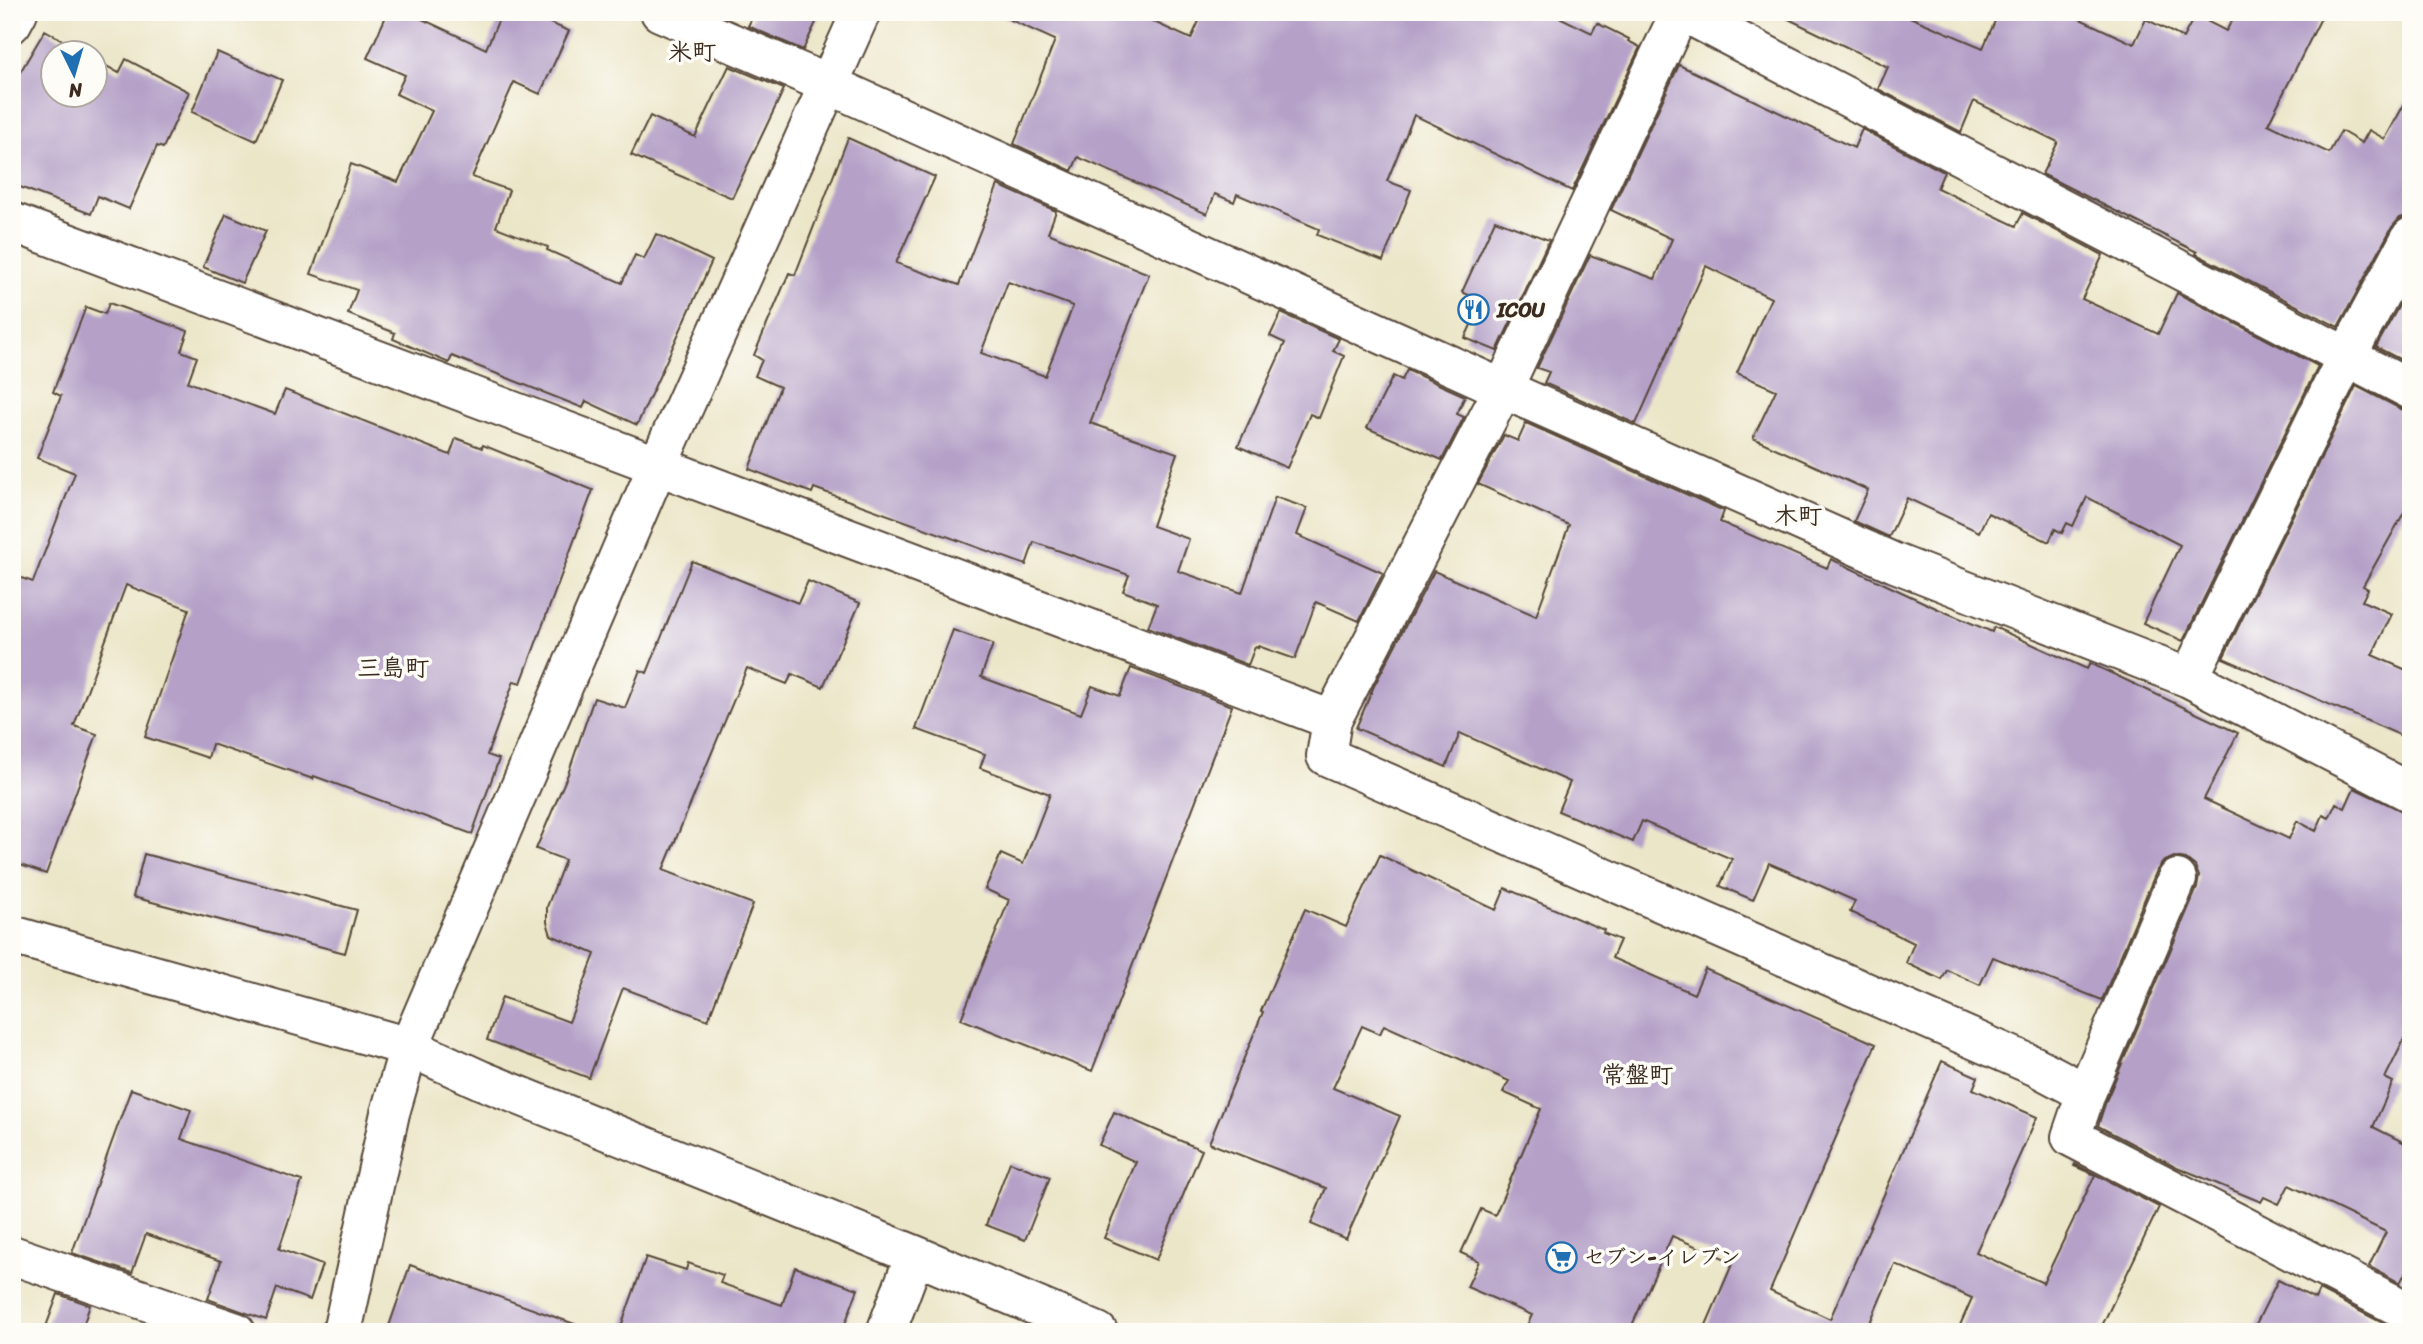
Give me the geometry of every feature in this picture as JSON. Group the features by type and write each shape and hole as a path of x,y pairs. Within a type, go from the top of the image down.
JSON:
{"street":[{"path":"12,23 18,12"},
{"path":"660,12 830,85 1895,563 2189,678 2411,793"},
{"path":"342,1332 390,1113 409,1047 657,467 861,12"},
{"path":"1329,738 1503,389 1681,12 2411,390"},
{"path":"12,222 657,467 1329,738 2035,1066 2086,1093"},
{"path":"2189,678 2346,358 2411,237"},
{"path":"2177,880 2086,1093 2071,1136 2411,1313"},
{"path":"12,934 409,1047 481,1080 1098,1332"},
{"path":"12,1255 236,1332"},
{"path":"886,1332 915,1255"}],"building":[{"path":"388,12 407,12 486,49 502,12 524,12 569,31 540,94 514,82 472,177 509,190 496,227 548,247 547,250 622,283 635,255 644,259 656,234 712,261 637,425 586,401 583,408 452,356 449,363 393,339 395,333 348,314 357,290 311,274 351,164 398,182 432,111 396,94 405,75 367,58"},
{"path":"755,12 821,12 803,50 748,26"},
{"path":"993,12 1132,12 1191,39 1203,12 1549,12 1592,33 1597,23 1640,47 1572,191 1414,115 1387,181 1411,190 1383,261 1317,235 1319,229 1237,194 1234,202 1215,194 1207,214 1078,157 1072,171 1014,144 1055,40"},
{"path":"1774,12 1898,12 1983,48 1999,12 2065,12 2134,44 2146,19 2183,38 2195,15 2226,31 2237,12 2324,12 2268,124 2329,153 2341,131 2362,143 2369,130 2385,139 2411,92 2411,215 2400,218 2392,227 2338,327 2042,174 2058,142 1974,101 1961,132 1878,89 1888,67"},
{"path":"45,30 59,38 40,38"},
{"path":"38,42 38,108 108,108 108,67 119,73 126,59 189,92 163,148 157,146 129,209 98,196 91,214 12,184 12,86"},
{"path":"217,52 282,80 256,141 192,112"},
{"path":"1679,65 1854,148 1862,129 1944,172 1937,188 2016,226 2023,213 2103,255 2082,299 2158,334 2177,293 2318,366 2183,641 2143,623 2180,545 2087,497 2073,526 2067,523 2062,533 2055,529 2049,542 1988,513 1979,532 1907,498 1889,537 1854,521 1868,490 1753,438 1776,390 1737,373 1771,298 1706,266 1636,424 1544,383 1549,372 1537,368 1590,255 1655,279 1672,239 1611,210"},
{"path":"729,66 784,89 732,198 631,155 650,116 695,137"},
{"path":"848,138 935,177 896,263 959,285 998,185 1056,211 1048,233 1149,274 1090,423 1177,453 1152,526 1189,539 1178,571 1242,593 1275,497 1307,508 1297,535 1383,573 1359,621 1316,602 1295,659 1258,646 1255,647 1248,665 1148,627 1157,604 1123,591 1129,575 1034,542 1026,565 814,488 812,493 749,469 780,387 755,376 762,360 754,355 789,273 795,275","holes":["1008,282 1073,306 1045,376 981,353"]},
{"path":"226,214 266,231 242,283 203,267"},
{"path":"1495,220 1549,240 1497,351 1465,338 1482,301 1462,292"},
{"path":"2411,284 2411,365 2376,347"},
{"path":"109,303 188,331 181,351 197,357 188,382 275,414 285,390 450,455 456,438 482,448 483,445 593,490 521,683 514,681 487,755 499,759 472,834 314,776 313,779 212,744 208,758 145,737 189,609 126,585 74,726 97,734 46,874 12,862 12,575 33,582 75,473 37,458 61,396 53,392 86,307 105,314"},
{"path":"1281,313 1339,339 1333,351 1344,356 1319,418 1310,414 1287,468 1238,446 1285,343 1270,336"},
{"path":"1407,370 1465,396 1457,414 1464,417 1442,460 1367,428 1393,376 1402,380"},
{"path":"2356,386 2411,412 2411,500 2363,586 2368,589 2362,601 2392,614 2372,655 2411,672 2411,740 2223,658"},
{"path":"1526,423 1724,511 1720,522 1827,568 1831,559 1938,609 1992,632 1994,627 2087,669 2090,663 2238,733 2204,799 2289,839 2297,821 2316,831 2323,815 2329,818 2336,803 2345,808 2354,788 2411,815 2411,1026 2385,1078 2393,1082 2373,1127 2411,1146 2411,1262 2400,1283 2369,1266 2386,1232 2289,1185 2279,1204 2264,1197 2261,1202 2177,1167 2098,1126 2106,1101 2197,888 2199,876 2195,866 2186,859 2174,857 2163,862 2157,870 2102,1000 1993,957 1980,985 1947,970 1942,980 1906,963 1914,943 1850,912 1855,901 1769,863 1753,900 1720,886 1732,859 1642,821 1633,842 1558,811 1570,782 1460,733 1446,767 1356,728 1374,686 1434,571 1536,616 1569,525 1478,484 1504,435 1518,441"},
{"path":"692,561 798,603 808,581 860,603 823,687 792,674 787,684 747,668 663,870 753,904 708,1020 623,988 589,1078 487,1040 502,997 569,1022 595,954 551,935 547,922 547,907 565,860 536,849 568,774 594,698 625,708 640,670 647,673"},
{"path":"953,630 993,644 981,677 1081,714 1092,686 1120,696 1131,668 1232,706 1092,1071 961,1019 1009,900 985,889 1001,854 1023,864 1050,794 980,768 985,754 916,729"},
{"path":"144,854 357,910 345,953 133,897"},
{"path":"1380,855 1496,910 1505,888 1604,930 1603,933 1620,940 1612,958 1694,994 1705,969 1876,1044 1770,1291 1830,1319 1942,1061 1978,1077 1973,1089 2037,1117 1976,1252 2043,1283 2095,1175 2074,1166 2075,1164 2159,1207 2099,1332 1957,1332 1972,1298 1895,1264 1866,1332 1703,1332 1733,1262 1672,1236 1629,1332 1524,1332 1532,1315 1467,1287 1479,1261 1461,1253 1481,1209 1495,1215 1541,1109 1503,1092 1509,1081 1384,1025 1380,1034 1362,1026 1333,1088 1400,1116 1346,1239 1311,1224 1326,1188 1209,1143 1305,909 1346,927"},
{"path":"131,1089 191,1110 181,1139 302,1181 279,1249 322,1265 310,1300 277,1288 266,1320 208,1299 221,1261 146,1234 132,1273 72,1253"},
{"path":"1114,1112 1202,1150 1156,1260 1104,1238 1136,1162 1099,1145"},
{"path":"1010,1162 1050,1177 1025,1240 986,1225"},
{"path":"646,1257 686,1270 688,1263 723,1275 720,1283 782,1305 795,1267 858,1289 842,1332 619,1332"},
{"path":"410,1265 580,1326 579,1332 387,1332"},
{"path":"2278,1280 2315,1299 2319,1290 2400,1332 2252,1332"},
{"path":"58,1294 90,1305 81,1332 44,1332"}],"place":[{"name":"ICOU","path":"1474,310"},
{"name":"セブン-イレブン","path":"1561,1257"}],"district":[{"name":"米町","path":"692,52"},
{"name":"木町","path":"1798,516"},
{"name":"三島町","path":"393,668"},
{"name":"常盤町","path":"1637,1075"}]}
